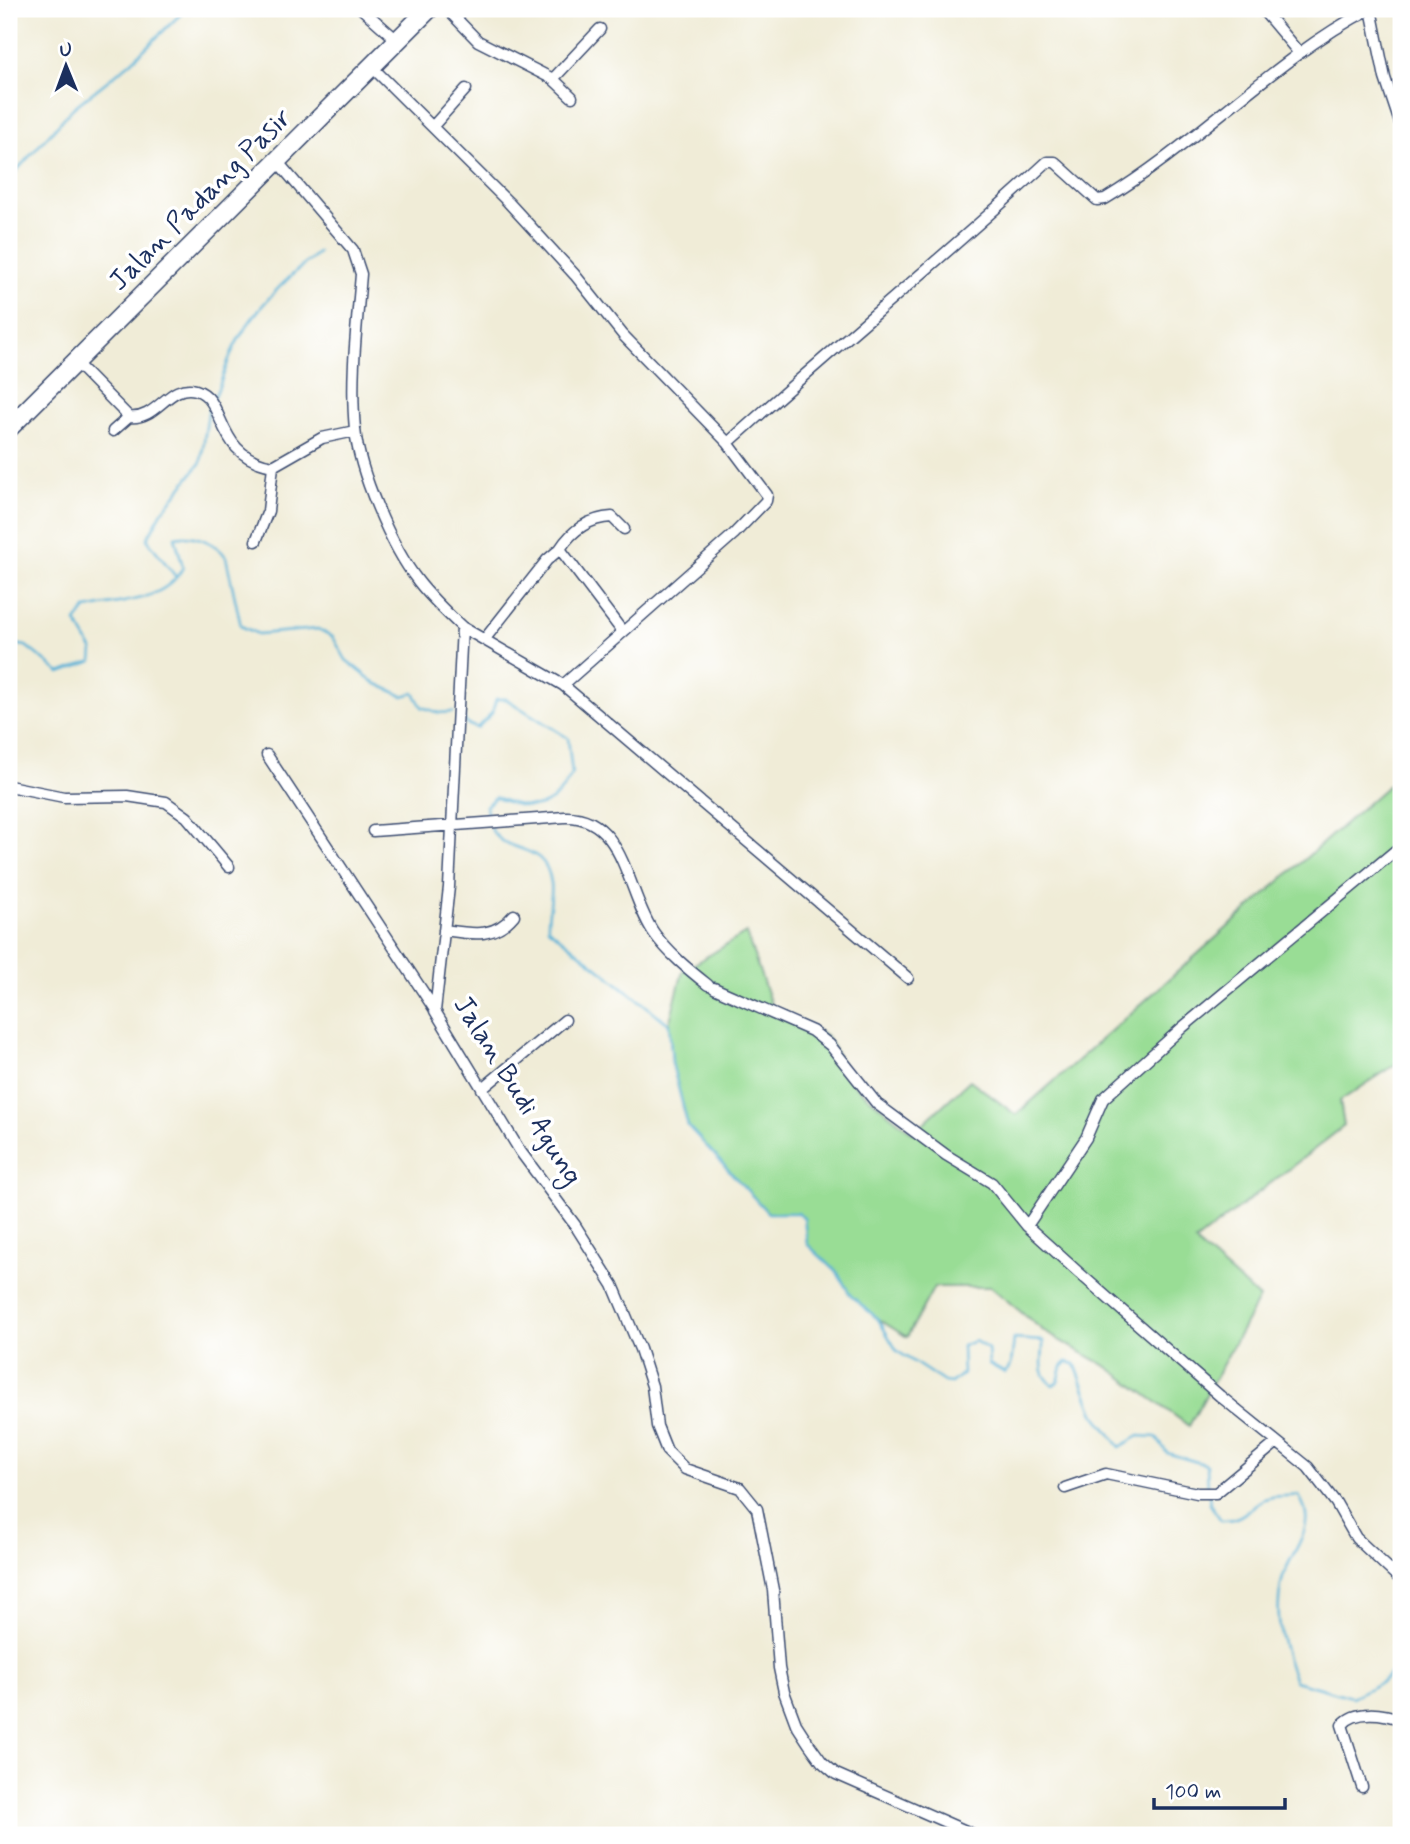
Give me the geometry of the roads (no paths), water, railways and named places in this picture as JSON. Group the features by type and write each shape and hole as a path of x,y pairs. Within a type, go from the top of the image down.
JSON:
{"highway":[{"name":"Jalan Padang Pasir","path":"9,428 429,9"}],"street":[{"path":"362,9 398,41"},
{"path":"447,9 478,41 553,79 572,97"},
{"path":"1262,9 1299,54"},
{"path":"728,443 844,339 997,210 1047,162 1055,162 1097,200 1105,199 1180,147 1329,31 1370,9 1385,78 1401,126"},
{"path":"553,79 600,29"},
{"path":"372,67 434,125 575,275 616,328 728,443 764,489 767,499 734,534 563,685"},
{"path":"434,125 466,89"},
{"path":"277,160 354,250 361,268 355,431 368,484 412,572 424,590 462,627 563,685 908,978"},
{"path":"74,361 129,417"},
{"path":"113,430 129,417 146,416 182,390 198,391 211,401 223,432 236,447 255,460 273,466 321,438 355,431"},
{"path":"256,541 268,511 273,466"},
{"path":"484,640 572,532 604,517 612,517 624,530"},
{"path":"560,548 622,631"},
{"name":"Jalan Budi Agung","path":"462,627 456,708 454,827 435,1011 520,1151 594,1254 626,1312 652,1386 657,1426 667,1451 685,1469 740,1488 757,1509 772,1590 781,1680 796,1724 808,1744 836,1774 975,1835"},
{"path":"267,755 435,1011"},
{"path":"9,786 64,797 127,796 166,802 187,817 229,867"},
{"path":"373,831 576,816 596,824 620,858 654,933 711,986 812,1031 830,1045 877,1104 940,1151 992,1183 1027,1226 1276,1443 1308,1467 1336,1503 1356,1538 1401,1580"},
{"path":"1027,1226 1086,1138 1103,1099 1183,1027 1401,846"},
{"path":"444,930 484,935 502,928 514,915"},
{"path":"482,1089 565,1020"},
{"path":"1065,1488 1106,1474 1210,1493 1276,1443"},
{"path":"1362,1787 1342,1725 1351,1718 1367,1714 1401,1720"}],"waterway":[{"path":"9,179 73,108 130,63 186,9"},
{"path":"213,400 234,347 254,315 274,292 319,252"},
{"path":"176,577 147,539 162,512 201,462 209,406"},
{"path":"9,643 26,646 60,673 92,661 93,651 76,622 86,609 141,598 165,587 183,567 175,537 189,536 210,543 226,557 241,626 258,634 318,629 333,637 346,660 375,683 403,696 414,693 422,707 439,713 453,712"},
{"path":"460,713 467,724 477,728 492,713 496,699 506,699 568,738 572,774 557,795 549,802 530,807 495,797 486,806 488,821"},
{"path":"490,827 505,842 533,854 547,869 551,883 548,928 669,1024 672,1063 688,1126 768,1213 798,1213 804,1218 807,1244 837,1272 851,1296 878,1319 897,1351 944,1382 951,1383 963,1373 962,1346 975,1341 988,1349 989,1364 1005,1373 1011,1365 1014,1339 1043,1341 1044,1375 1053,1385 1058,1382 1062,1367 1067,1362 1075,1364 1094,1413 1120,1447 1139,1436 1156,1437 1167,1453 1207,1465 1208,1489"},
{"path":"1209,1495 1210,1504 1221,1520 1237,1517 1271,1497 1298,1495 1304,1507 1305,1529 1284,1573 1279,1598 1281,1634 1295,1681 1352,1697 1382,1682 1393,1671 1396,1620 1401,1601"}]}
